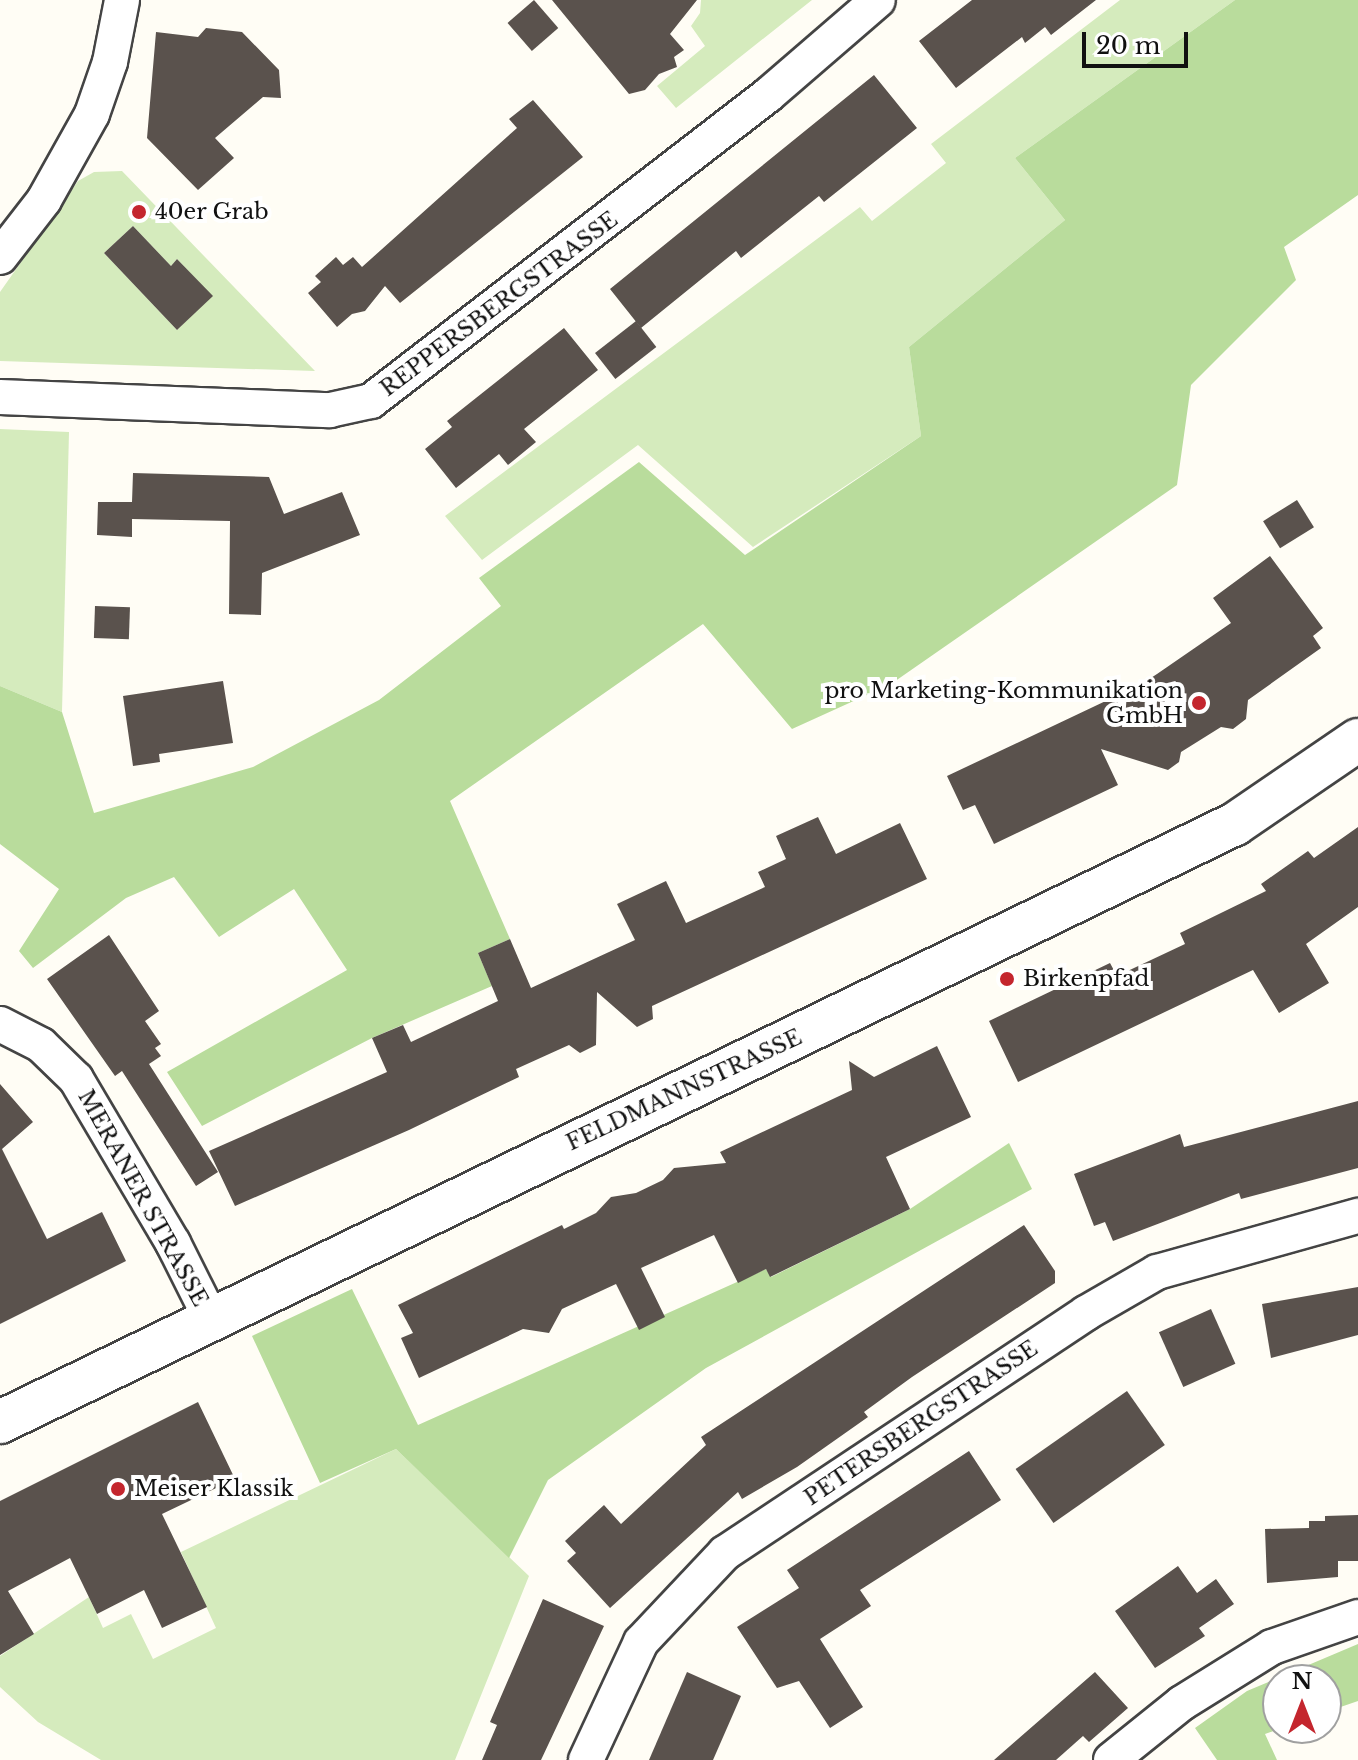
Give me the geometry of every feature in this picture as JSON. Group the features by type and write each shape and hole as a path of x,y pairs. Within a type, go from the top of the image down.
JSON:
{"street":[{"path":"0,257 44,200 92,114 110,62 122,0"},
{"name":"REPPERSBERGSTRASSE","path":"0,397 330,410 371,401 757,104 878,0"},
{"name":"FELDMANNSTRASSE","path":"0,1422 210,1317 1235,824 1358,740"},
{"name":"MERANER STRASSE","path":"0,1024 41,1045 76,1079 166,1230 210,1317"},
{"name":"PETERSBERGSTRASSE","path":"586,1760 641,1642 725,1553 1086,1313 1157,1272 1358,1216"},
{"path":"1111,1760 1182,1703 1272,1647 1358,1617"}],"green space":[{"path":"701,0 812,0 676,108 657,86 705,46 691,26 700,13"},
{"path":"1120,0 1235,0 1015,158 1065,220 909,347 921,436 753,547 638,445 482,560 445,516 860,207 872,221 946,163 931,144"},
{"path":"1235,0 1358,0 1358,195 1284,247 1296,280 1191,385 1177,485 891,684 792,729 703,624 450,801 510,939 478,953 492,986 372,1038 202,1126 167,1072 347,970 294,889 219,937 174,877 126,898 33,968 19,951 59,889 0,844 0,686 62,712 94,813 253,767 379,700 501,606 479,578 639,462 745,555 921,436 909,347 1065,220 1015,158"},
{"path":"122,171 315,371 0,361 0,292 78,181 94,172","holes":["133,226 171,266 177,259 212,296 177,330 104,253"]},
{"path":"0,429 69,432 62,712 0,686"},
{"path":"1009,1143 1032,1189 706,1368 548,1480 509,1558 396,1449 320,1483 252,1336 352,1289 418,1425 766,1269 771,1277 910,1209"},
{"path":"396,1449 529,1576 455,1760 101,1760 38,1722 0,1687 0,1656 89,1597 103,1628 131,1614 153,1659 216,1628 181,1552"},
{"path":"1358,1644 1358,1701 1342,1706 1342,1664 1311,1664"},
{"path":"1262,1685 1262,1744 1270,1744 1277,1760 1217,1760 1195,1728 1247,1691"}],"building":[{"path":"534,0 558,28 532,51 508,23"},
{"path":"552,0 697,0 670,34 684,50 674,57 677,67 659,74 645,90 629,94"},
{"path":"972,0 1096,0 1051,35 1045,27 1025,43 1022,37 956,88 919,41"},
{"path":"206,28 242,32 279,70 281,98 263,97 215,138 234,158 198,190 147,138 156,32 198,37"},
{"path":"874,75 917,128 824,202 819,196 741,258 736,251 641,328 610,289"},
{"path":"533,100 583,157 400,303 385,286 365,311 352,314 337,327 308,293 321,282 315,276 336,257 343,265 353,257 362,267 517,128 509,119"},
{"path":"133,226 171,266 177,259 213,296 177,330 104,253"},
{"path":"636,321 656,347 615,379 595,353"},
{"path":"564,328 598,370 524,429 536,442 508,465 499,454 456,488 425,449 452,427 447,421"},
{"path":"133,473 269,477 284,514 342,492 360,535 262,573 261,615 229,614 230,521 132,519 132,537 97,535 98,502 132,502"},
{"path":"1297,500 1314,527 1280,548 1263,521"},
{"path":"1270,556 1323,628 1313,636 1321,648 1248,700 1246,719 1233,729 1221,727 1181,752 1179,762 1168,770 1101,749 1118,785 994,844 975,805 963,810 947,776 1112,698 1114,702 1157,674 1231,623 1213,598"},
{"path":"95,606 130,607 129,639 94,638"},
{"path":"223,681 233,743 159,754 160,762 133,766 123,696"},
{"path":"818,817 836,854 900,823 927,879 652,1006 653,1019 637,1027 597,992 596,1045 580,1053 569,1045 516,1069 519,1077 409,1130 235,1206 209,1151 387,1072 372,1038 403,1025 411,1042 498,1001 478,953 510,939 531,988 635,940 617,904 666,881 686,923 765,887 758,872 786,859 776,836"},
{"path":"1358,827 1358,907 1306,944 1329,983 1279,1013 1253,970 1018,1082 989,1021 1110,963 1117,976 1185,944 1180,933 1266,891 1261,884 1308,851 1314,858"},
{"path":"109,935 159,1011 145,1021 161,1044 155,1048 161,1056 149,1064 218,1172 196,1186 122,1071 115,1076 47,979"},
{"path":"937,1046 971,1117 886,1157 910,1209 770,1277 766,1269 738,1283 714,1235 641,1268 665,1317 639,1330 616,1284 562,1309 549,1333 523,1329 419,1378 401,1338 413,1333 398,1305 562,1225 564,1229 596,1213 611,1197 636,1193 663,1180 674,1168 726,1163 720,1152 852,1090 849,1061 874,1077"},
{"path":"0,1084 33,1122 2,1149 47,1239 102,1212 126,1261 0,1324"},
{"path":"1358,1101 1358,1168 1241,1199 1239,1193 1113,1241 1105,1222 1094,1226 1074,1174 1180,1134 1184,1147"},
{"path":"1024,1225 1055,1271 1055,1283 912,1377 864,1412 868,1417 797,1467 742,1499 738,1492 610,1608 567,1561 576,1553 565,1541 604,1505 621,1524 706,1445 701,1437"},
{"path":"1358,1287 1358,1335 1271,1358 1262,1304"},
{"path":"1211,1309 1235,1364 1183,1387 1159,1332"},
{"path":"1127,1391 1165,1445 1053,1523 1016,1469"},
{"path":"198,1402 235,1479 162,1514 207,1607 162,1628 144,1590 97,1614 70,1558 8,1591 34,1634 0,1655 0,1501"},
{"path":"969,1451 1001,1500 860,1590 871,1606 820,1639 863,1707 830,1728 799,1681 777,1688 737,1627 799,1588 787,1570"},
{"path":"1358,1515 1358,1561 1338,1561 1338,1577 1267,1583 1265,1529 1309,1528 1309,1521 1325,1521 1325,1516"},
{"path":"1178,1566 1197,1593 1216,1579 1234,1604 1199,1628 1205,1636 1155,1668 1115,1611"},
{"path":"543,1599 604,1626 541,1760 482,1760 497,1725 490,1722"},
{"path":"687,1672 741,1696 713,1760 649,1760"},
{"path":"1095,1672 1128,1708 1089,1742 1083,1736 1056,1760 994,1760"}],"place":[{"name":"40er Grab","path":"139,212"},
{"name":"pro Marketing-Kommunikation GmbH","path":"1199,703"},
{"name":"Birkenpfad","path":"1007,979"},
{"name":"Meiser Klassik","path":"118,1489"}]}
